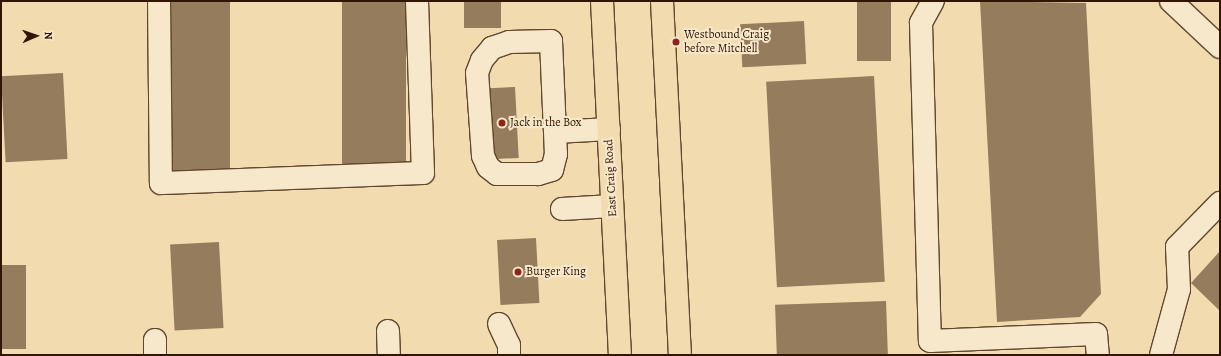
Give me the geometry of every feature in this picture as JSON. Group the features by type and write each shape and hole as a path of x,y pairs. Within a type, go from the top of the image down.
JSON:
{"main road":[{"name":"East Craig Road","path":"602,1 620,355"},
{"path":"662,1 680,355"}],"street":[{"path":"159,1 161,183 423,173 418,1"},
{"path":"933,1 921,23 930,341 1096,334 1098,355"},
{"path":"1171,1 1219,46"},
{"path":"550,41 556,132 556,154 552,170 538,174 510,176 497,174 488,167 483,156 477,73 482,60 492,48 509,42 550,41"},
{"path":"556,132 609,129"},
{"path":"1161,355 1179,289 1177,247 1220,203"},
{"path":"562,209 612,206"},
{"path":"499,324 509,345 510,355"},
{"path":"388,331 389,355"}],"building":[{"path":"167,1 230,1 230,177 167,177"},
{"path":"342,1 406,1 406,168 342,168"},
{"path":"464,1 501,1 501,28 464,28"},
{"path":"857,1 891,1 891,61 857,61"},
{"path":"980,1 1086,3 1101,294 1080,317 997,322"},
{"path":"804,21 806,64 742,67 740,24"},
{"path":"63,73 68,159 6,162 1,76"},
{"path":"874,76 885,282 777,287 766,82"},
{"name":"Jack in the Box","path":"515,87 519,158 488,160 484,89"},
{"name":"Burger King","path":"536,238 539,303 500,305 497,240"},
{"path":"219,242 224,328 175,330 170,245"},
{"path":"1220,251 1220,311 1191,283"},
{"path":"1,265 26,265 26,349 1,349"},
{"path":"886,301 888,355 777,355 775,305"}],"place":[{"name":"Westbound Craig before Mitchell","path":"676,42"},
{"name":"Jack in the Box","path":"502,123"},
{"name":"Burger King","path":"518,272"}]}
